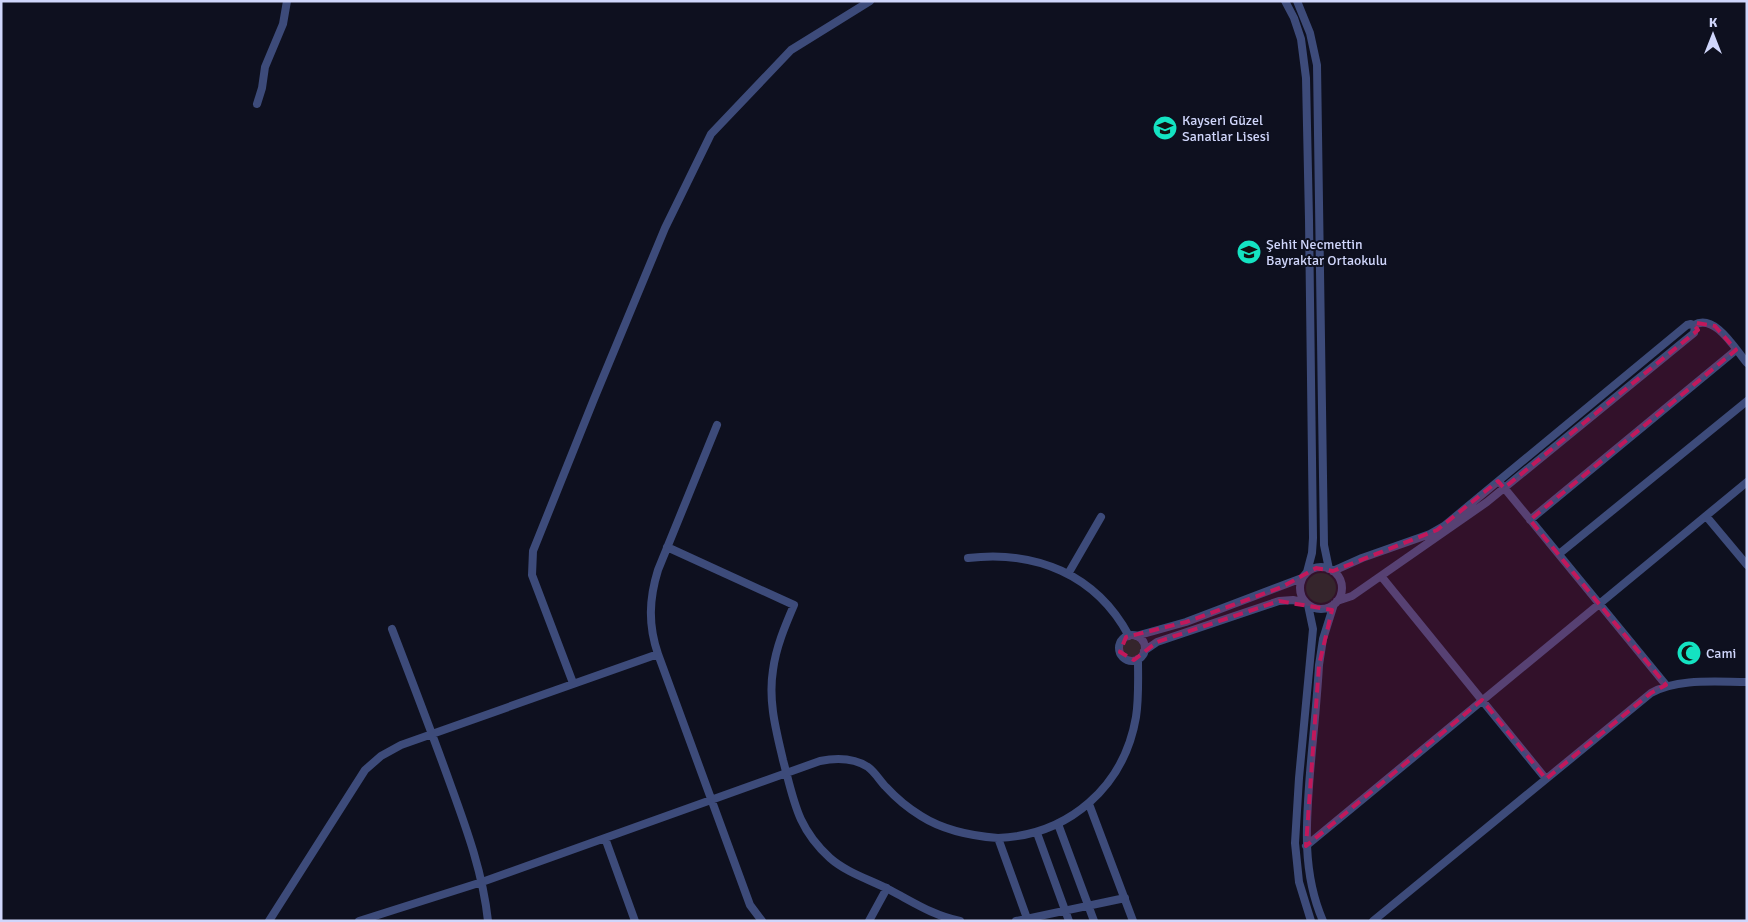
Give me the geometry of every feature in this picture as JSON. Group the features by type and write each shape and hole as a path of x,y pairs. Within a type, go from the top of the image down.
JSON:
{"street":[{"path":"257,104 262,88 264,67 280,32 286,1"},
{"path":"573,683 532,575 533,551 666,228 711,134 791,50 870,1"},
{"path":"1285,1 1294,18 1301,39 1306,78 1313,538 1312,553 1300,584 1300,593 1307,604 1313,630 1295,843 1301,892 1311,921"},
{"path":"1297,1 1310,33 1317,65 1324,536 1325,555 1331,570 1341,583 1341,592 1324,639 1319,665 1309,789 1306,846 1311,886 1323,921"},
{"path":"1138,659 1127,660 1120,652 1121,642 1133,636 1186,622 1305,575 1320,567 1331,570 1437,530 1453,520 1498,481 1692,328 1705,322 1715,326 1747,363"},
{"path":"360,921 482,882 827,759 842,759 870,768 894,795 923,817 950,829 968,834 998,838 1037,833 1058,824 1078,813 1089,804 1117,769 1130,742 1138,707 1138,659 1144,651 1157,642 1279,601 1293,600 1321,609 1352,596 1487,502 1692,328"},
{"path":"1530,520 1736,350"},
{"path":"1559,554 1747,401"},
{"path":"717,425 654,582 650,606 651,628 658,654 750,904 762,921"},
{"path":"1498,481 1666,685"},
{"path":"1306,846 1706,516 1746,486"},
{"path":"1068,574 1101,516"},
{"path":"1706,516 1747,565"},
{"path":"667,547 794,605 777,648 771,682 773,718 791,794 798,814 822,850 839,865 940,916 960,921"},
{"path":"968,558 993,556 1019,558 1044,564 1068,574 1087,585 1104,600 1133,636 1144,644 1144,651"},
{"path":"1382,576 1546,779"},
{"path":"392,629 468,832 482,882 488,921"},
{"path":"269,921 365,770 381,756 394,748 432,734 658,654"},
{"path":"1373,921 1651,693 1666,685 1683,683 1747,682"},
{"path":"1089,804 1133,921"},
{"path":"1058,824 1094,921"},
{"path":"1037,833 1070,921"},
{"path":"605,838 635,921"},
{"path":"998,838 1028,920"},
{"path":"869,921 887,888"},
{"path":"1016,921 1066,912 1125,898"},
{"path":"385,912 386,921"}],"highlighted area":[{"path":"1697,323 1715,326 1736,350 1530,520 1666,685 1651,693 1546,779 1482,700 1306,846 1319,665 1332,610 1279,601 1157,642 1134,660 1120,652 1126,637 1186,622 1282,587 1316,568 1333,571 1437,530 1498,481 1504,488 1698,330 1694,325"}],"green space":[{"path":"1321,573 1332,577 1336,588 1332,599 1321,603 1310,599 1306,588 1310,577"},
{"path":"1132,639 1138,642 1141,648 1138,654 1132,657 1126,654 1123,648 1126,642"}],"place":[{"name":"Kayseri Güzel Sanatlar Lisesi","path":"1165,128"},
{"name":"Şehit Necmettin Bayraktar Ortaokulu","path":"1249,252"},
{"name":"Cami","path":"1689,653"}]}
